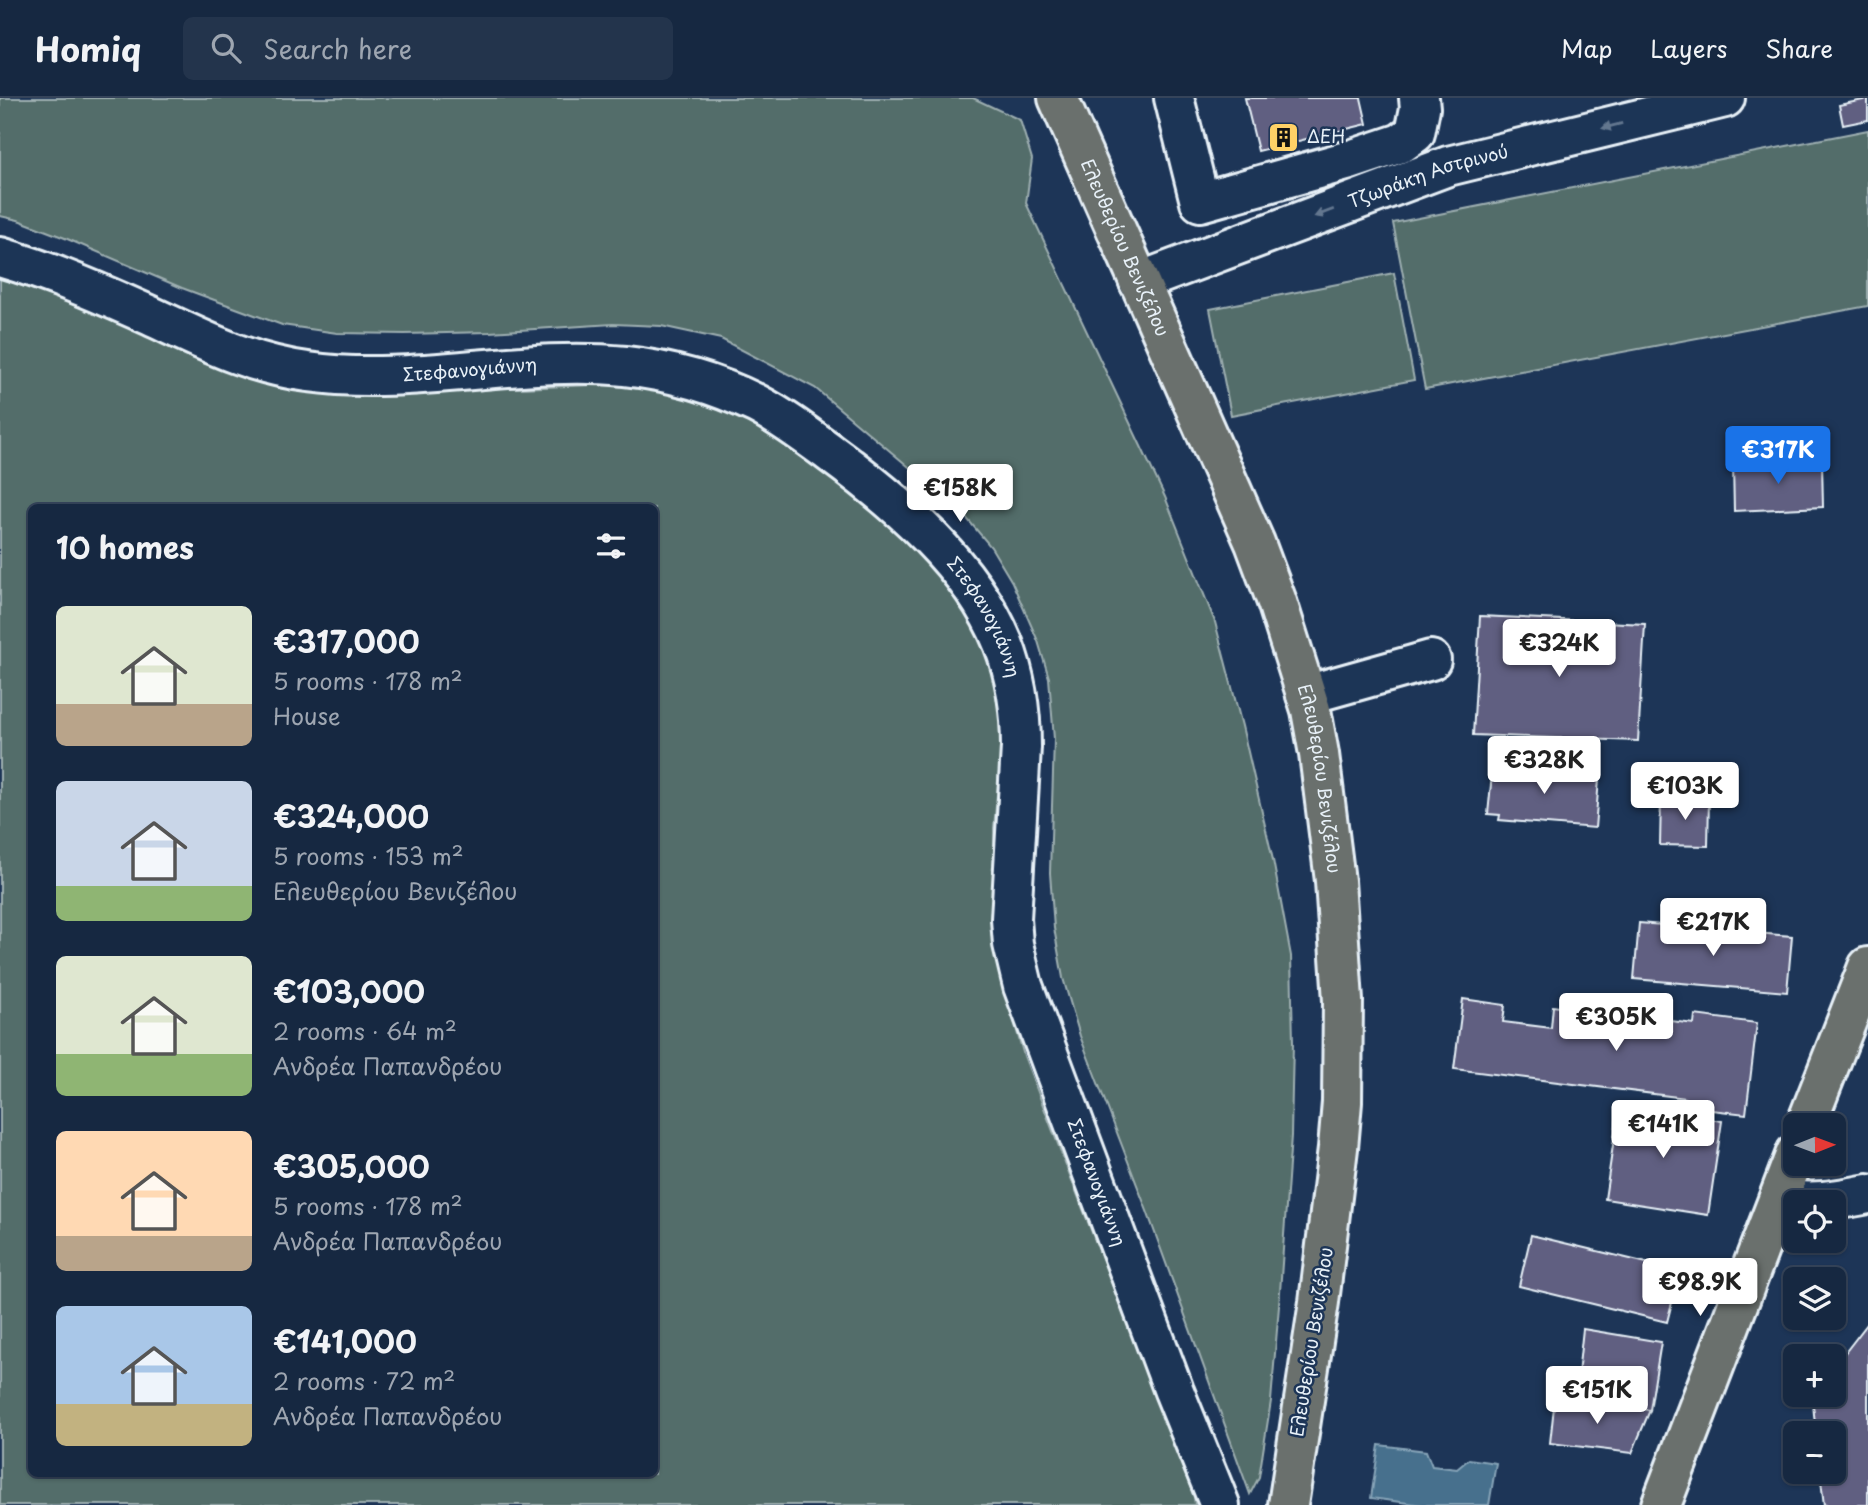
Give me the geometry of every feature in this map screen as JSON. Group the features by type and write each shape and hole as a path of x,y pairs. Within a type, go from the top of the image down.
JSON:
{"main road":[{"name":"Ελευθερίου Βενιζέλου","path":"1058,98 1255,543 1277,602 1311,710 1319,754 1335,881 1343,1001 1343,1063 1332,1201 1288,1505"},
{"path":"1811,1113 1868,967"},
{"path":"1661,1505 1787,1176"}],"street":[{"path":"1174,98 1200,202 1401,143 1415,132 1420,108 1419,98"},
{"name":"Τζωράκη Αστρινού","path":"1139,282 1447,166 1717,99"},
{"name":"Στεφανογιάννη","path":"0,257 87,288 222,350 258,362 309,372 395,375 552,365 602,365 647,369 685,377 743,398 773,413 844,463 934,540 965,579 991,620 1003,643 1016,688 1021,747 1011,919 1013,944 1023,986 1174,1391 1220,1505"},
{"path":"1306,695 1431,660"},
{"path":"1779,1198 1820,1202 1868,1194"}],"green space":[{"path":"0,98 973,98 1020,120 1032,159 1026,203 1165,497 1215,622 1273,860 1291,956 1291,1136 1279,1306 1271,1401 1259,1477 1250,1494 1080,1036 1063,978 1054,928 1050,873 1054,739 1049,678 1038,641 1012,582 991,547 959,509 815,388 721,339 661,326 613,324 405,334 337,333 282,325 182,288 65,238 0,216"},
{"path":"1868,130 1868,306 1425,389 1393,223"},
{"path":"1394,273 1414,380 1231,415 1210,309"},
{"path":"0,274 350,389 519,388 617,384 686,395 736,414 790,447 868,505 939,566 975,618 995,675 1002,739 994,828 996,959 1024,1056 1195,1505 0,1505"}],"water":[{"path":"1379,1445 1426,1451 1432,1466 1457,1469 1469,1459 1496,1463 1489,1505 1423,1505 1371,1498"}],"building":[{"name":"ΔΕΗ","path":"1245,98 1361,98 1367,124 1258,151"},
{"path":"1868,99 1868,120 1843,125 1839,105"},
{"path":"1822,461 1823,507 1734,511 1733,463"},
{"path":"1480,616 1645,624 1638,741 1473,735"},
{"path":"1493,764 1586,771 1586,779 1599,779 1595,828 1499,820 1500,815 1488,814"},
{"path":"1661,798 1709,799 1708,846 1660,845"},
{"path":"1639,923 1792,936 1787,992 1634,979"},
{"path":"1463,999 1505,1005 1503,1022 1551,1028 1553,1006 1694,1024 1695,1015 1757,1023 1746,1114 1685,1107 1685,1098 1454,1069"},
{"path":"1619,1105 1722,1121 1708,1215 1605,1199"},
{"path":"1531,1235 1680,1271 1667,1322 1519,1286"},
{"path":"1868,1323 1868,1505 1824,1505 1821,1484 1846,1484 1846,1421 1815,1421 1813,1407 1846,1407 1846,1351"},
{"path":"1583,1329 1661,1342 1650,1410 1575,1402"},
{"path":"1555,1398 1650,1410 1632,1453 1550,1443"}],"place":[{"name":"ΔΕΗ","path":"1284,137"}]}
